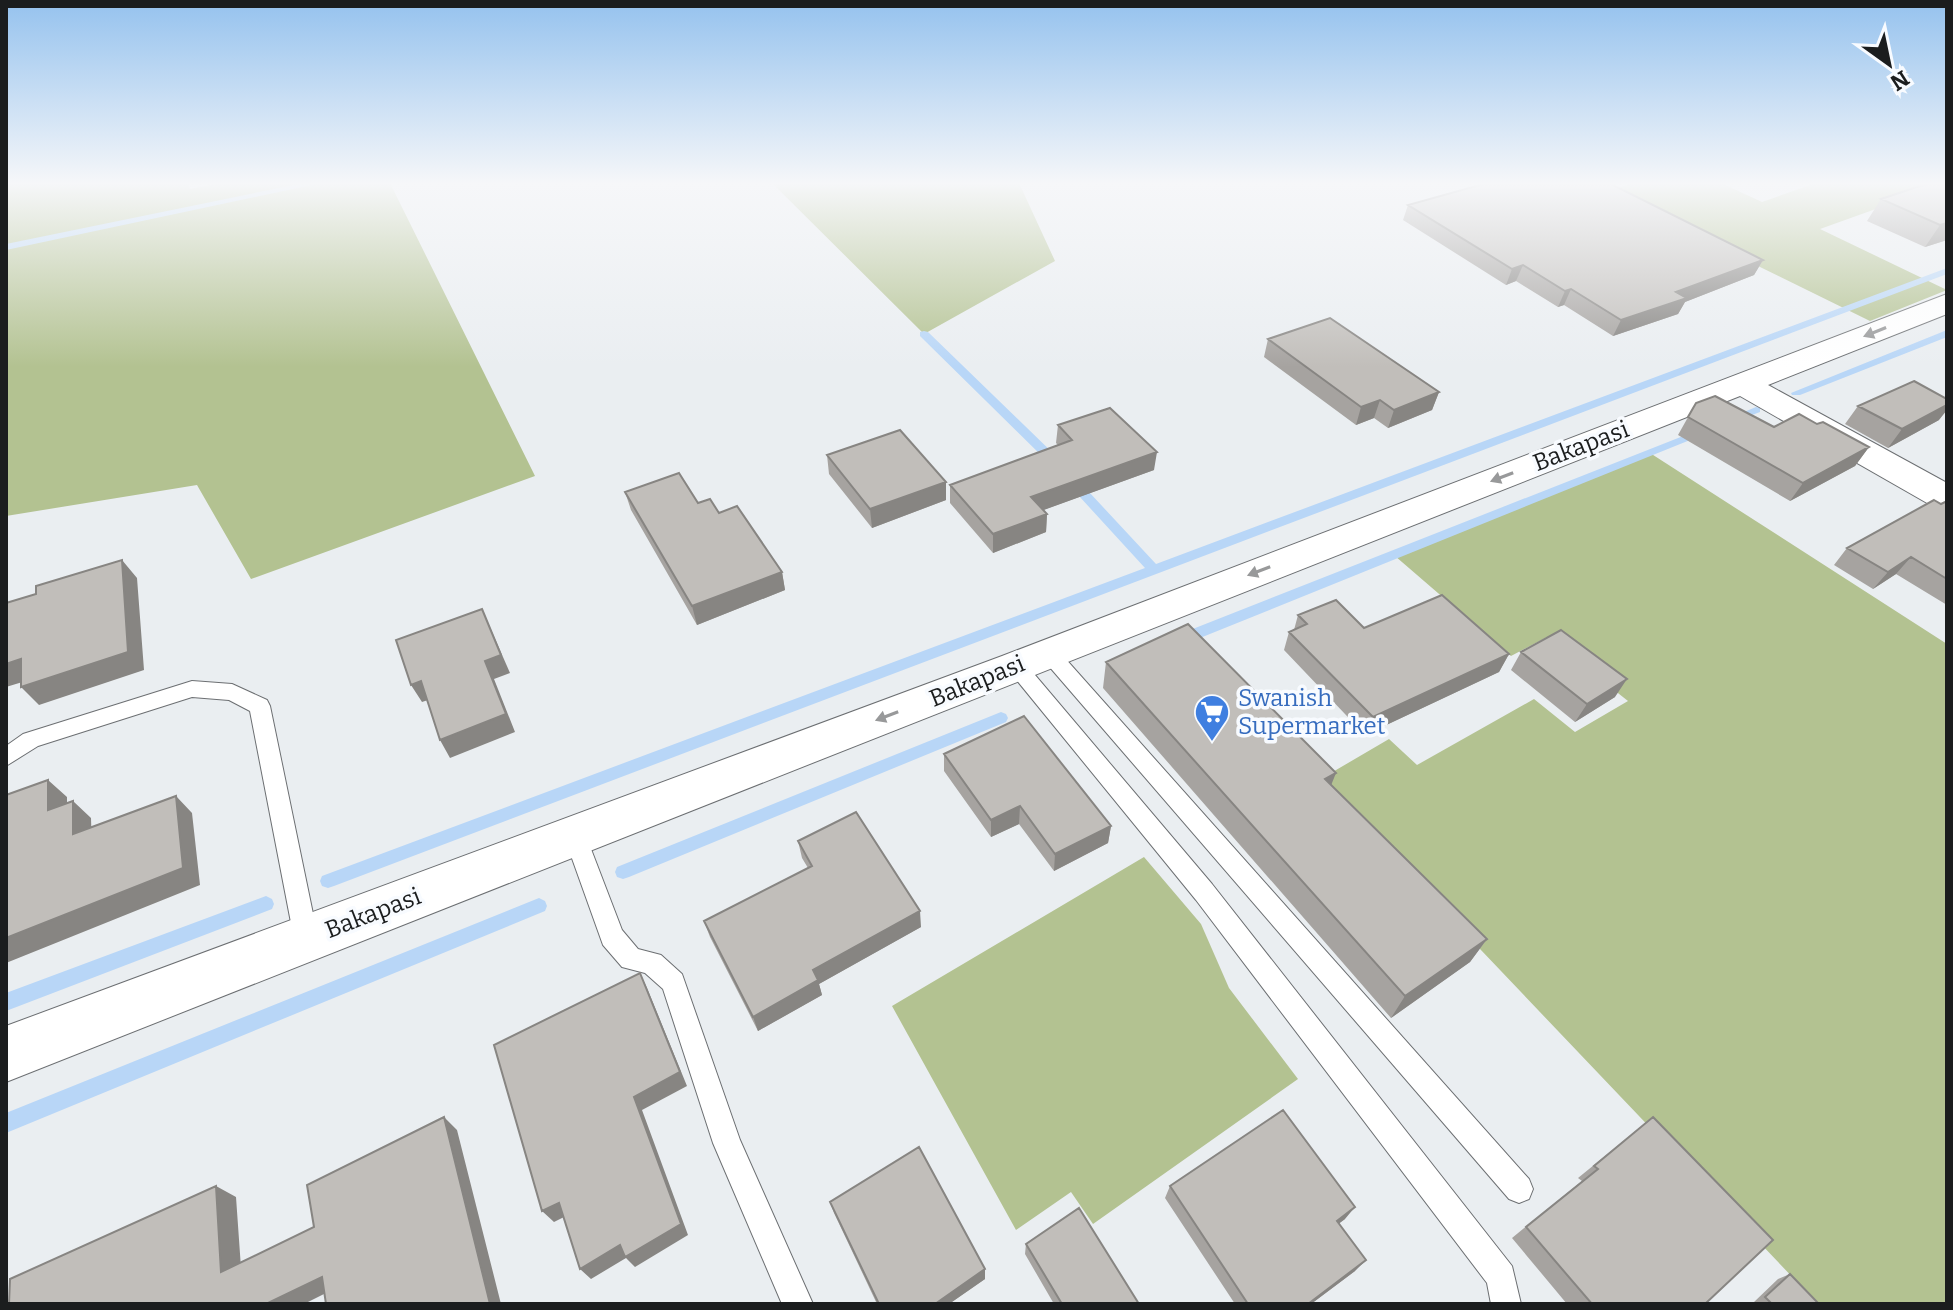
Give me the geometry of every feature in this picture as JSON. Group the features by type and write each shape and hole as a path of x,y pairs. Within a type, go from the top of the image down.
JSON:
{"street":[{"name":"Bakapasi","path":"6,1054 1947,303"},
{"path":"1743,384 1947,499"}],"lane":[{"path":"1032,659 1519,1189"},
{"path":"1032,659 1204,892 1501,1277 1506,1304"},
{"path":"6,757 31,740 192,689 232,692 260,706 306,938"},
{"path":"575,836 612,937 620,950 631,959 652,963 673,982 727,1143 798,1304"}],"green space":[{"path":"6,244 420,244 535,476 251,579 197,485 6,516"},
{"path":"834,244 1047,244 1055,261 924,334"},
{"path":"1713,244 1852,244 1947,290 1870,321"},
{"path":"1650,453 1947,644 1947,1304 1818,1304 1319,780 1389,739 1417,765 1534,699 1575,732 1628,701 1547,637 1511,656 1395,556"},
{"path":"1144,857 1201,924 1229,988 1298,1079 1093,1224 1071,1192 1016,1230 892,1006"}],"building":[{"path":"1472,244 1731,244 1763,260 1676,292 1687,298 1621,320 1571,289 1565,291 1523,265 1512,269"},
{"path":"1330,318 1439,392 1394,410 1380,400 1361,407 1268,339"},
{"path":"1914,381 1947,399 1947,405 1902,429 1858,406"},
{"path":"1715,396 1774,427 1799,414 1817,424 1823,422 1869,447 1803,483 1688,417 1696,403"},
{"path":"1110,408 1157,452 1031,497 1047,514 993,534 950,485 1072,440 1058,425"},
{"path":"900,430 946,482 870,509 827,455"},
{"path":"679,473 698,503 710,499 719,513 737,506 782,572 692,606 625,492"},
{"path":"1934,500 1941,504 1947,501 1947,579 1911,557 1888,572 1847,548"},
{"path":"122,560 128,652 21,687 21,659 6,664 6,603 36,594 36,586"},
{"path":"1442,595 1509,654 1373,717 1289,632 1307,624 1298,615 1336,600 1364,628"},
{"path":"482,609 501,655 485,661 506,714 440,740 421,681 411,685 396,640"},
{"path":"1188,624 1336,773 1325,779 1487,939 1405,996 1106,662"},
{"path":"1561,630 1627,679 1587,704 1521,652"},
{"path":"1024,716 1111,826 1055,854 1020,806 991,820 944,754"},
{"path":"48,780 48,810 73,801 73,834 176,796 183,868 6,938 6,795"},
{"path":"856,812 920,911 813,970 818,980 753,1017 704,921 812,866 798,841"},
{"path":"640,973 680,1072 634,1097 681,1224 625,1257 620,1245 580,1269 559,1203 542,1211 494,1045"},
{"path":"1283,1110 1355,1207 1337,1221 1366,1260 1308,1304 1248,1304 1170,1186"},
{"path":"444,1117 490,1304 326,1304 322,1277 266,1304 9,1304 10,1279 216,1186 221,1272 314,1227 307,1185"},
{"path":"1653,1117 1773,1240 1705,1304 1592,1304 1526,1227 1598,1169 1594,1166"},
{"path":"919,1147 985,1269 935,1304 879,1304 830,1202"},
{"path":"1079,1208 1139,1304 1062,1304 1026,1244"},
{"path":"1790,1274 1819,1304 1772,1304 1765,1297"}],"waterway":[{"path":"6,247 20,244"},
{"path":"1154,570 1947,271"},
{"path":"1796,393 1947,333"},
{"path":"924,334 1055,462"},
{"path":"1731,420 1756,410"},
{"path":"1185,638 1701,432"},
{"path":"1072,481 1154,570"},
{"path":"328,881 1154,570"},
{"path":"623,872 1001,718"},
{"path":"6,1002 266,904"},
{"path":"6,1123 539,906"}],"place":[{"name":"Swanish Supermarket","path":"1212,743"}]}
